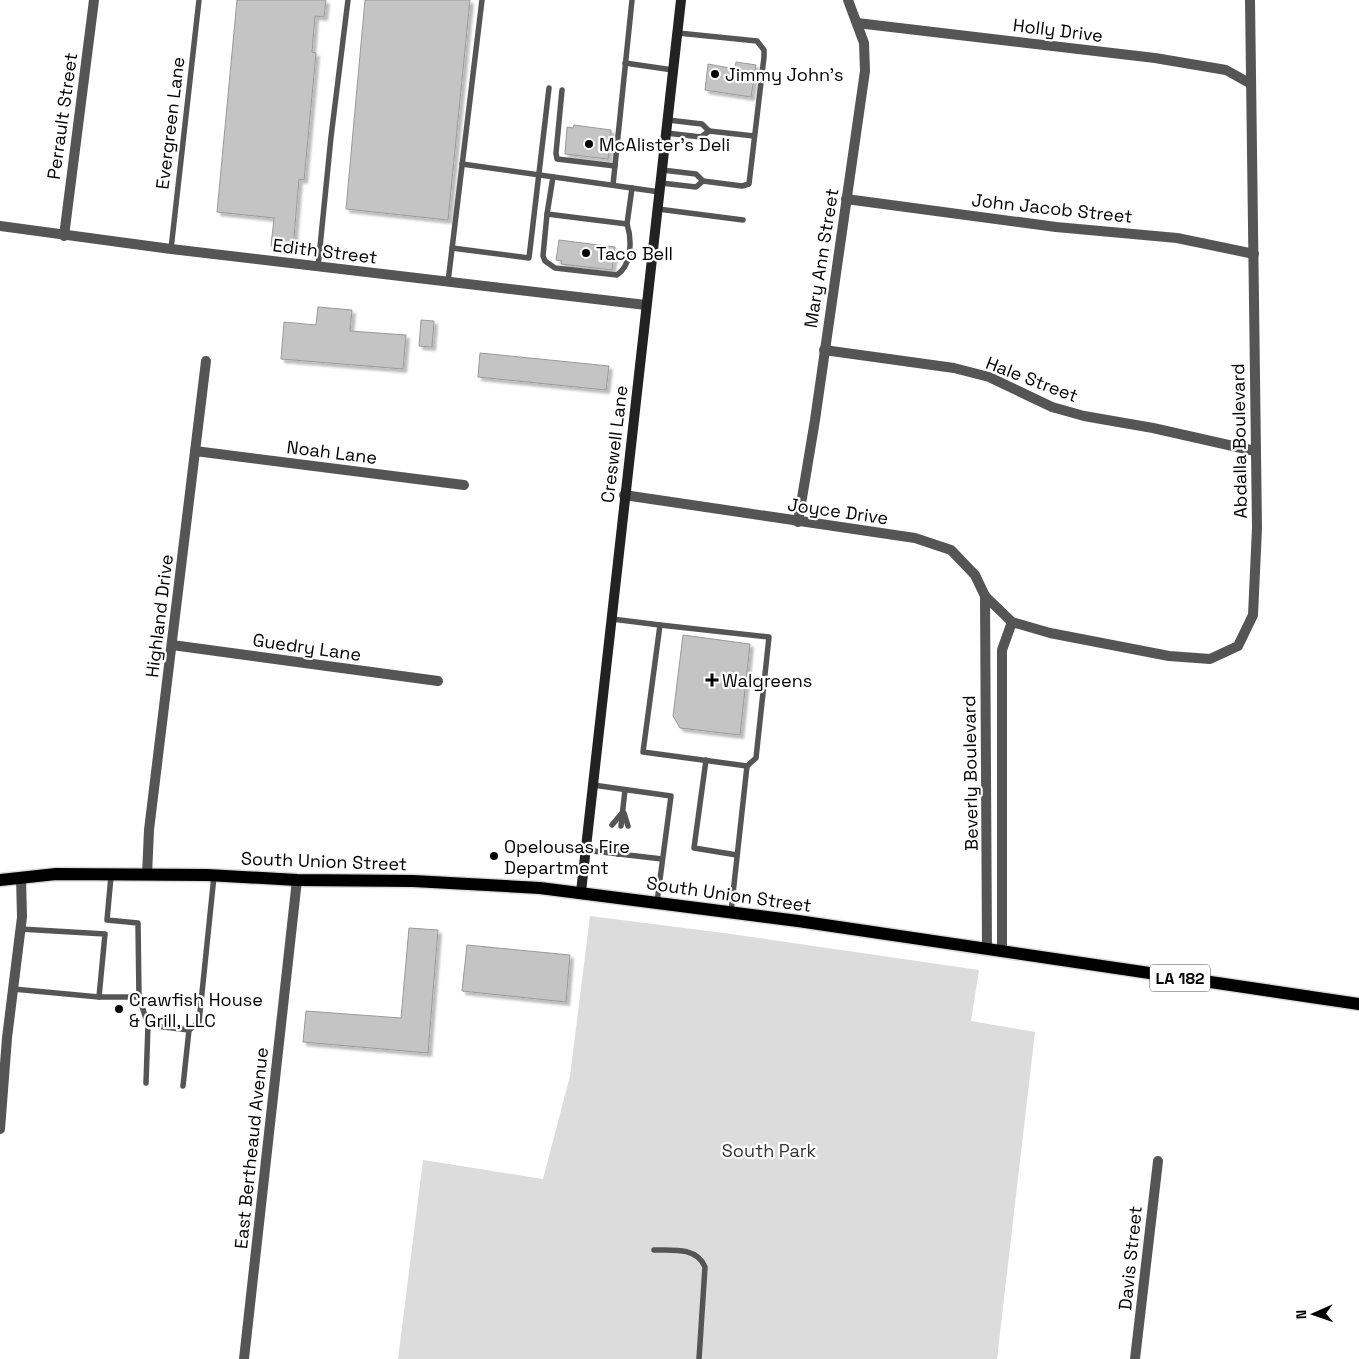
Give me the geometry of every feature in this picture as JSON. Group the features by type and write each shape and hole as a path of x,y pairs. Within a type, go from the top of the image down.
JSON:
{"main road":[{"name":"Creswell Lane","path":"580,892 681,0"},
{"name":"South Union Street","path":"0,880 56,874 214,876 297,880 413,881 580,892 731,912 1359,1004"}],"street":[{"name":"Perrault Street","path":"64,236 94,0"},
{"name":"Mary Ann Street","path":"798,522 810,454 865,71 864,43 848,0"},
{"name":"Abdalla Boulevard","path":"1012,622 1050,633 1169,656 1210,659 1238,646 1253,615 1257,528 1250,0"},
{"name":"Holly Drive","path":"857,23 1155,58 1226,70 1251,84"},
{"name":"John Jacob Street","path":"846,199 1056,227 1177,238 1254,254"},
{"name":"Edith Street","path":"0,226 171,250 646,305"},
{"name":"Hale Street","path":"824,350 954,368 989,377 1052,407 1084,416 1153,428 1255,451"},
{"name":"Highland Drive","path":"147,875 150,830 206,361"},
{"name":"Noah Lane","path":"195,451 464,485"},
{"name":"Joyce Drive","path":"624,496 915,538 952,550 975,575 985,596 1012,622"},
{"name":"Beverly Boulevard","path":"985,596 987,949"},
{"name":"Beverly Boulevard","path":"1002,952 1002,650 1012,622"},
{"name":"Guedry Lane","path":"172,645 438,681"},
{"path":"984,651 1002,650"},
{"path":"0,1129 20,930 21,877"},
{"name":"East Bertheaud Avenue","path":"244,1359 297,880"},
{"name":"Davis Street","path":"1135,1359 1158,1161"}],"lane":[{"name":"Evergreen Lane","path":"171,250 199,0"},
{"path":"318,267 331,137 348,0"},
{"path":"448,282 482,0"},
{"path":"613,185 632,0"},
{"path":"662,170 696,174 704,181 746,186 749,184 764,57 762,45 757,41 678,33"},
{"path":"625,63 673,70"},
{"path":"452,248 529,258 549,88"},
{"path":"562,90 557,159 614,166"},
{"path":"668,120 702,124 709,131 754,136"},
{"path":"666,134 701,137 709,131"},
{"path":"462,164 632,188 696,187 704,181"},
{"path":"552,177 543,256 545,261 554,268 617,274 622,272 628,260 630,240 627,224 632,188"},
{"path":"658,209 743,220"},
{"path":"547,214 627,224"},
{"path":"612,619 769,638 756,758 747,766 731,912"},
{"path":"660,625 643,752 747,766"},
{"path":"706,760 694,848 737,855"},
{"path":"593,785 670,796 657,902"},
{"path":"625,790 623,811 625,826"},
{"path":"612,825 623,811"},
{"path":"611,844 618,854"},
{"path":"618,854 623,845"},
{"path":"585,850 662,859"},
{"path":"99,997 111,876"},
{"path":"183,1086 189,1030 199,1022 214,876"},
{"path":"107,920 138,923 139,998 148,1025 146,1083"},
{"path":"20,930 106,934"},
{"path":"13,990 99,997 139,998"},
{"path":"148,1025 189,1030"},
{"path":"654,1250 681,1250 702,1259 705,1267 699,1359"}],"green space":[{"name":"South Park","path":"590,916 724,933 979,970 971,1021 1035,1032 997,1359 398,1359 423,1160 543,1179 570,1076"}],"building":[{"path":"237,0 326,0 324,17 315,16 312,52 316,53 304,180 299,179 293,248 271,246 274,218 217,212"},
{"path":"365,0 470,0 448,220 346,209"},
{"path":"736,62 756,65 751,97 705,90 708,64 735,69"},
{"name":"McAlister's Deli","path":"574,125 611,130 611,151 609,150 608,159 565,154 567,127 573,128"},
{"name":"Taco Bell","path":"559,240 615,247 612,270 561,264 562,261 556,260"},
{"path":"318,307 352,310 350,331 406,335 403,369 281,359 284,322 316,325"},
{"path":"421,320 434,321 432,347 419,346"},
{"path":"480,353 609,366 606,390 478,377"},
{"name":"Walgreens","path":"683,635 750,644 740,735 680,728 673,716"},
{"path":"409,928 438,930 428,1053 303,1042 306,1011 401,1018"},
{"path":"467,945 570,955 566,1002 462,991"}],"place":[{"name":"Jimmy John's","path":"715,74"},
{"name":"McAlister's Deli","path":"589,144"},
{"name":"Taco Bell","path":"586,253"},
{"name":"Walgreens","path":"712,680"},
{"name":"Opelousas Fire Department","path":"494,856"},
{"name":"Crawfish House & Grill, LLC","path":"119,1009"}]}
